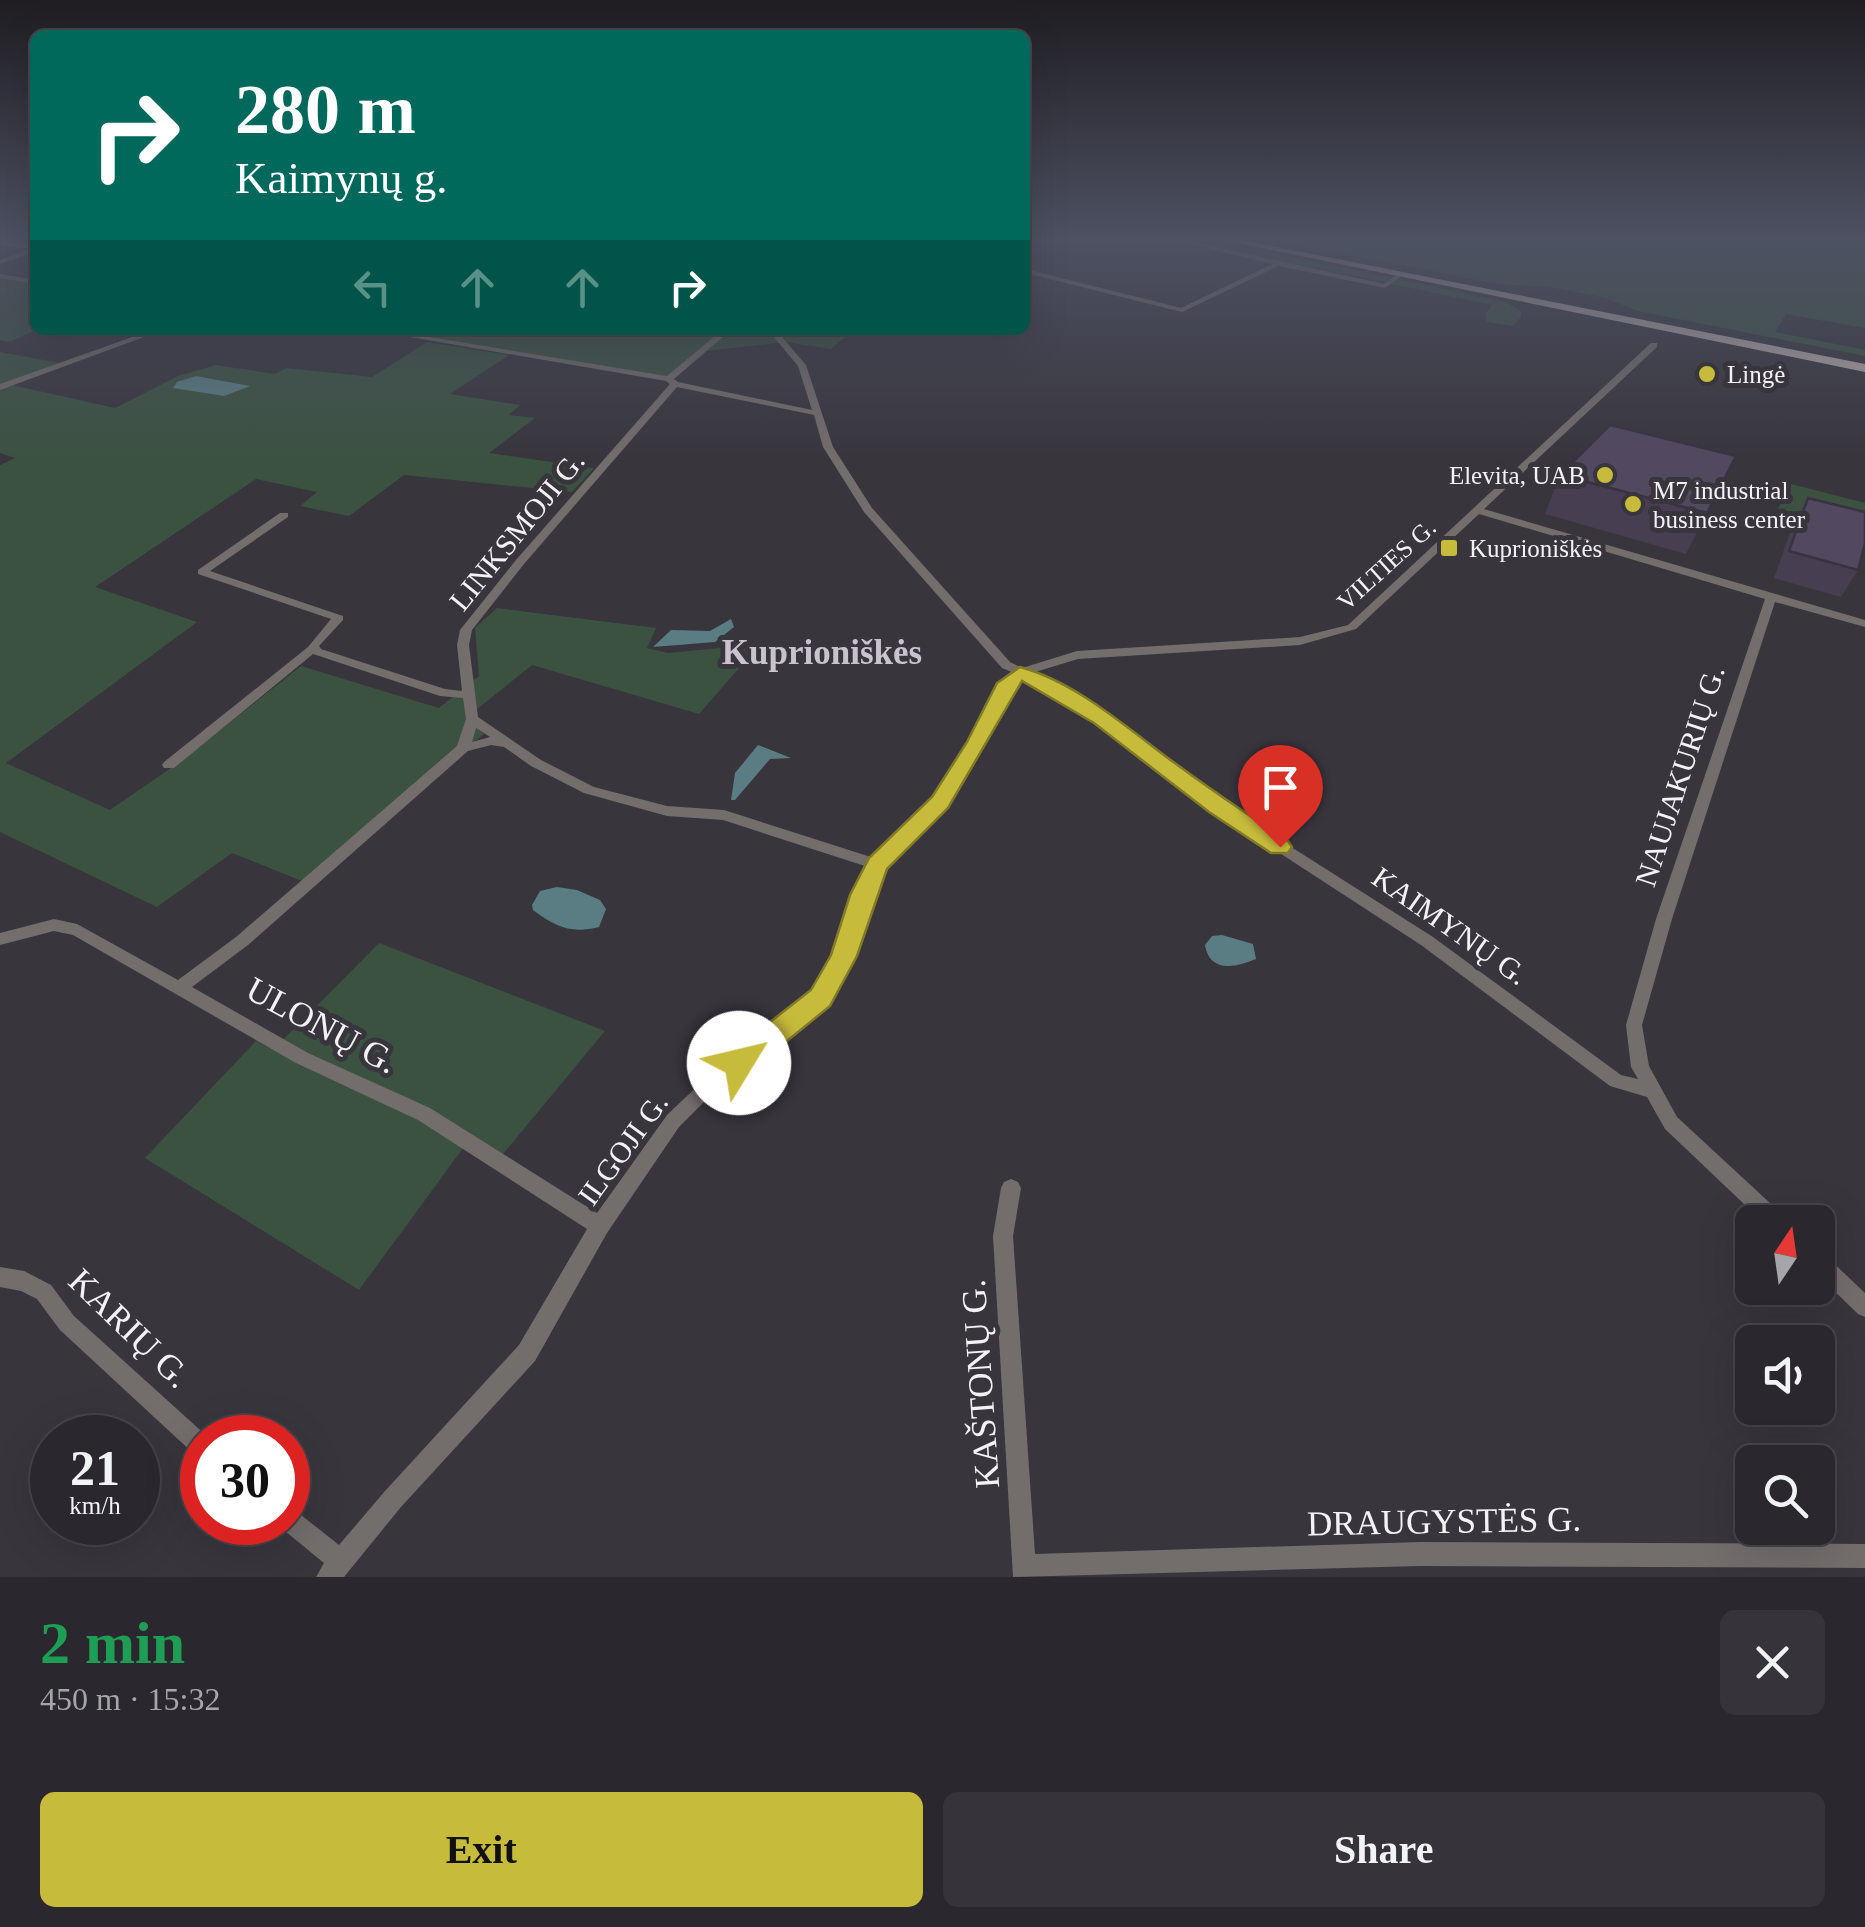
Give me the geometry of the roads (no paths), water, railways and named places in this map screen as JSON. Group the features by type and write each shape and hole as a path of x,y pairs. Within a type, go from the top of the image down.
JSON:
{"highway":[{"path":"1619,314 1865,360"},
{"path":"1637,314 1865,368"},
{"path":"1654,345 1664,320"}],"street":[{"path":"0,387 145,335"},
{"path":"401,335 672,382 819,414"},
{"name":"LINKSMOJI G.","path":"463,748 472,719 464,645 466,630 672,382 721,335"},
{"path":"776,335 802,365 828,447 868,510 999,658 1020,673"},
{"name":"VILTIES G.","path":"1020,673 1047,662 1094,652 1277,644 1340,633 1358,623 1654,345"},
{"path":"1478,511 1865,624"},
{"path":"169,765 312,649 340,618 202,572 284,516"},
{"name":"NAUJAKURIŲ G.","path":"1758,1205 1671,1123 1649,1090 1640,1067 1634,1025 1642,988 1771,597"},
{"path":"312,649 444,692 469,695"},
{"name":"ILGOJI G.","path":"334,1569 527,1353 600,1226 648,1153 694,1098 821,998 844,956 863,895 878,864 940,802 978,742 1008,683 1020,673"},
{"name":"KAIMYNŲ G.","path":"1020,673 1050,686 1101,718 1217,806 1354,891 1616,1080 1649,1090"},
{"path":"472,719 589,790 667,811 724,816 878,864"},
{"path":"182,986 242,941 463,748 491,741 507,743"},
{"name":"ULONŲ G.","path":"0,939 41,926 77,930 182,986 302,1058 424,1114 600,1226"},
{"name":"KAŠTONŲ G.","path":"1011,1188 1003,1236 1024,1571"},
{"name":"KARIŲ G.","path":"0,1277 24,1280 44,1292 66,1323 180,1426"},
{"path":"1835,1278 1865,1307"},
{"path":"310,1543 334,1569"},
{"name":"DRAUGYSTĖS G.","path":"1024,1571 1420,1554 1865,1556"}],"water":[{"path":"196,376 250,386 224,396 173,388 177,382"},
{"path":"731,619 734,627 715,642 653,647 671,630 710,631"},
{"path":"758,745 791,758 770,759 731,800 735,773"},
{"path":"557,887 600,900 606,909 599,927 564,928 533,910 540,891"},
{"path":"1212,936 1253,944 1256,959 1233,966 1212,961 1205,945"}],"place":[{"name":"Lingė","path":"1707,374"},
{"name":"Elevita, UAB","path":"1605,475"},
{"name":"M7 industrial business center","path":"1633,504"},
{"name":"Kuprioniškės","path":"1449,548"}],"district":[{"name":"Kuprioniškės","path":"822,652"}]}
